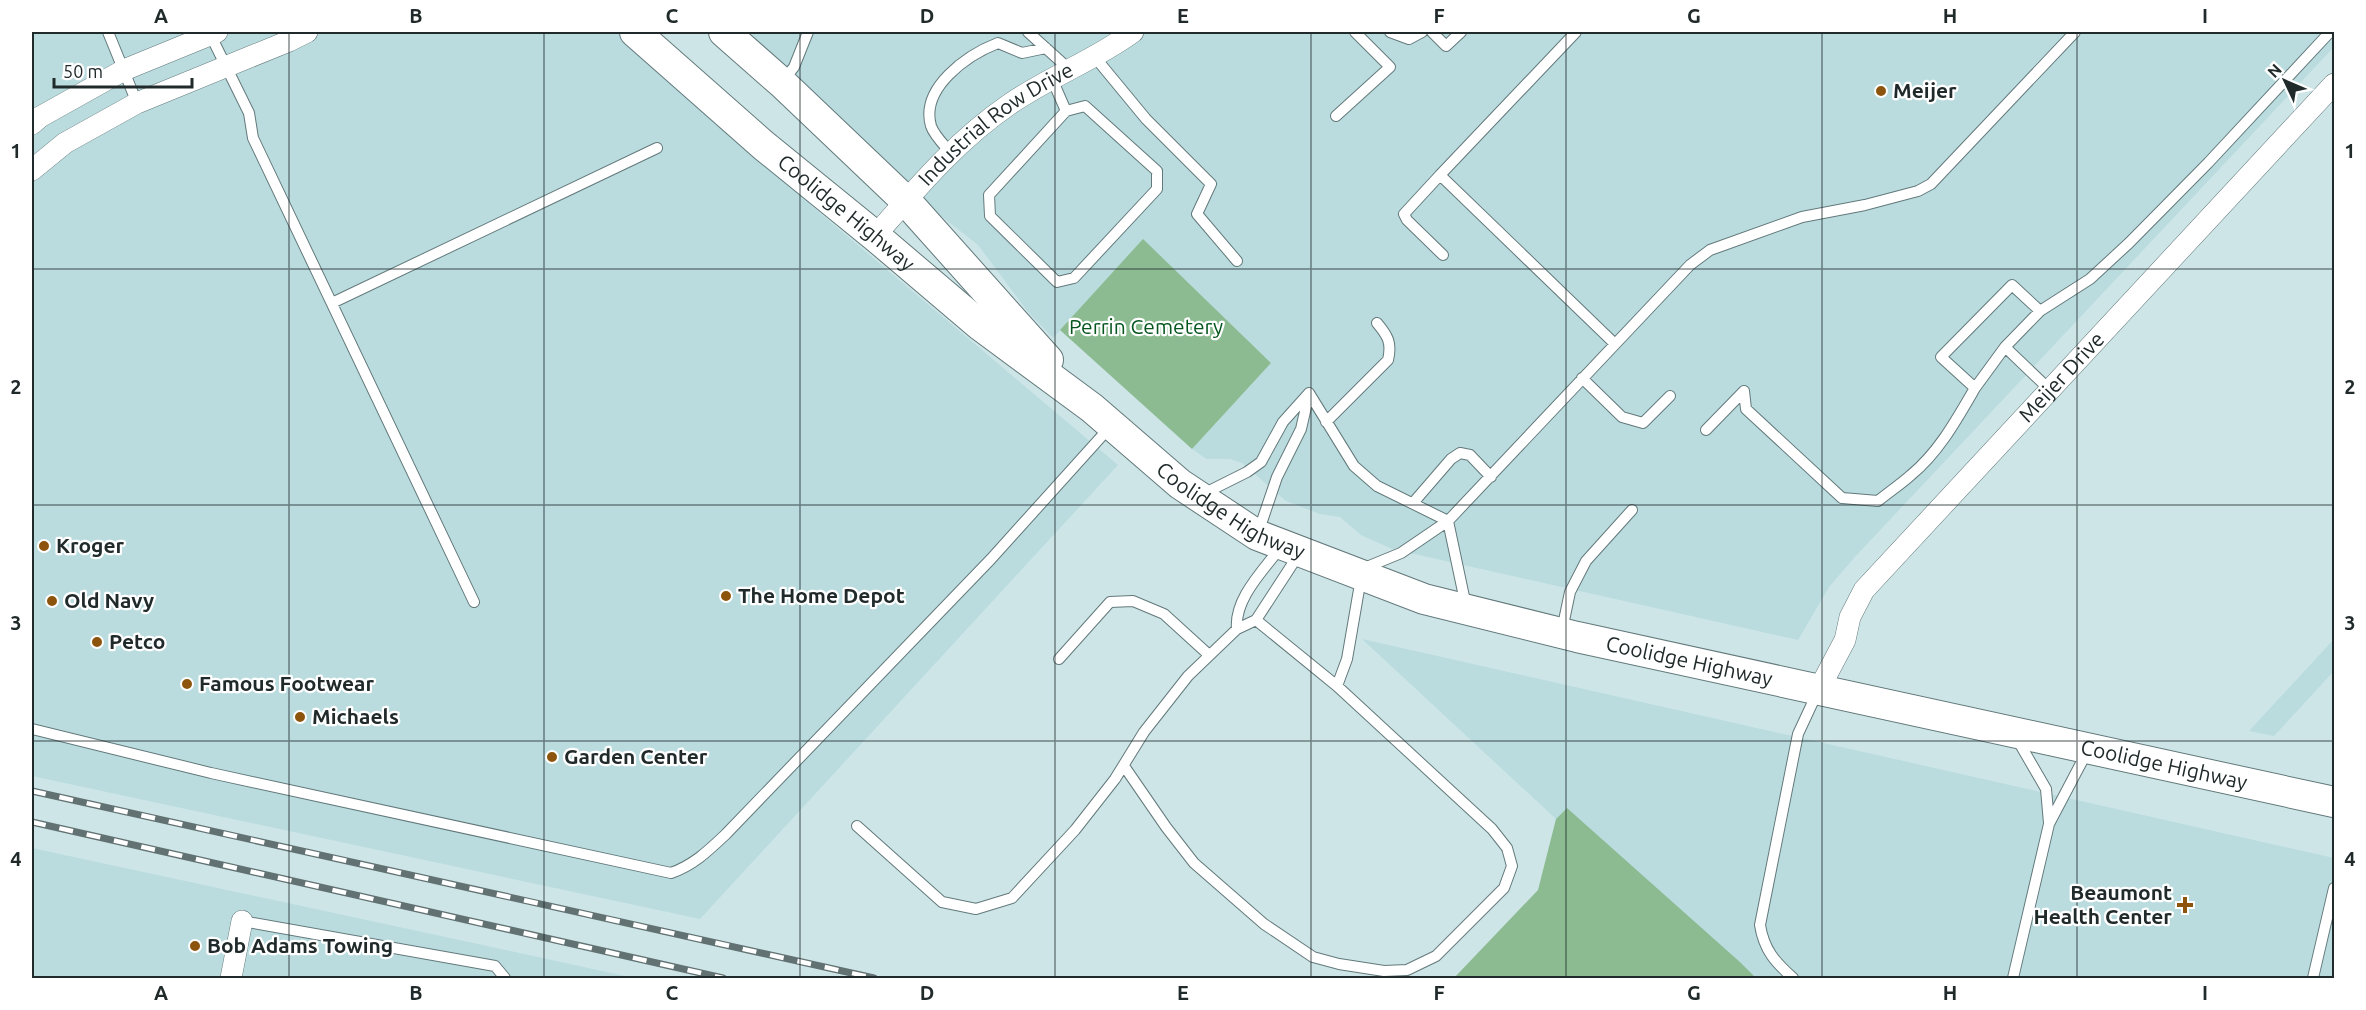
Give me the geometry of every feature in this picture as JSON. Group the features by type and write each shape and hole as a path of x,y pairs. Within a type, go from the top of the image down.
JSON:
{"main road":[{"name":"Coolidge Highway","path":"635,32 762,145 875,236 981,326 1102,417 1198,496 1280,544 1424,599 1562,633 1818,691 2334,802"},
{"name":"Coolidge Highway","path":"724,32 782,83 906,201 1102,417"}],"street":[{"path":"32,170 65,143 137,103 307,32"},
{"name":"Industrial Row Drive","path":"875,236 950,152 988,119 1133,32"},
{"path":"32,124 40,117 124,70 213,33"},
{"name":"Meijer Drive","path":"1818,691 1845,640 1851,616 1864,590 2334,84"},
{"path":"231,978 242,921"}],"lane":[{"path":"108,32 137,103"},
{"path":"782,83 794,67 808,32"},
{"path":"1028,32 1046,48 1060,74 1066,111"},
{"path":"1335,116 1390,67 1356,32"},
{"path":"1390,32 1409,39 1422,32"},
{"path":"1432,32 1446,46 1461,32"},
{"path":"1443,255 1407,220 1404,214 1576,32"},
{"path":"1336,686 1347,659 1357,574 1401,554 1448,521 1690,265 1710,250 1802,217 1918,191 1931,184 2075,32"},
{"path":"1706,430 1744,391 1746,409 1842,498 1878,501 1913,474 1949,432 1975,388 2005,347 2040,311 2090,279 2129,243 2208,163 2330,32"},
{"path":"213,33 225,67 249,113 253,138 474,602"},
{"path":"950,152 932,128 928,107 936,90 947,78 982,49 998,43 1022,53 1046,48"},
{"path":"1094,56 1146,119 1211,184 1197,214 1237,261"},
{"path":"1085,106 1157,171 1157,189 1074,278 1057,282 990,216 989,195 1066,111 1085,106"},
{"path":"332,303 657,148"},
{"path":"1440,175 1615,344"},
{"path":"1975,388 1941,357 2012,285 2040,311"},
{"path":"1326,422 1388,360 1391,347 1388,337 1377,323"},
{"path":"2005,347 2050,390"},
{"path":"1582,378 1622,417 1643,423 1670,396"},
{"path":"1309,393 1354,465 1377,486 1448,521"},
{"path":"1198,496 1261,462 1283,422 1309,393"},
{"path":"857,825 942,902 976,909 1012,898 1075,830 1116,779 1144,732 1188,676 1237,629 1256,620 1280,544 1277,477 1301,429 1309,393"},
{"path":"32,729 211,773 671,873 686,868 726,834 991,559 1102,417"},
{"path":"1413,503 1451,459 1460,453 1470,455 1491,477"},
{"path":"1562,633 1570,592 1586,561 1632,510"},
{"path":"1448,521 1467,609"},
{"path":"1237,629 1236,616 1243,599 1280,544"},
{"path":"1059,658 1110,602 1133,601 1164,614 1209,655"},
{"path":"1124,766 1194,863 1264,924 1313,957 1339,964 1384,970 1407,970 1436,956 1504,888 1512,866 1507,848 1492,829 1336,686 1256,620"},
{"path":"1793,978 1772,960 1762,941 1760,926 1798,734 1818,691"},
{"path":"2013,733 2046,789 2049,824"},
{"path":"2013,978 2049,824 2088,749"},
{"path":"2313,978 2334,888"},
{"path":"242,921 495,966 505,978"}],"shaded area":[{"path":"32,32 618,32 814,208 1118,465 700,919 32,776"},
{"path":"740,32 2334,32 2334,47 1854,558 1829,587 1798,640 1392,549 1361,535 1340,517 1320,514 1286,501 1242,463 1230,459 1207,459 1192,449 1271,363 1143,240 1053,338 1028,312 978,245 880,168"},
{"path":"1362,639 2334,858 2334,978 1755,978 1566,809 1556,819"},
{"path":"2334,639 2334,671 2274,736 2249,731"},
{"path":"32,848 478,944 634,978 32,978"}],"green space":[{"name":"Perrin Cemetery","path":"1143,239 1271,363 1192,449 1060,330"},
{"path":"1567,808 1756,978 1454,978 1538,890 1556,819"}],"railway":[{"path":"32,791 874,978"},
{"path":"32,822 723,978"}],"place":[{"name":"Meijer","path":"1881,91"},
{"name":"Kroger","path":"44,546"},
{"name":"The Home Depot","path":"726,596"},
{"name":"Old Navy","path":"52,601"},
{"name":"Petco","path":"97,642"},
{"name":"Famous Footwear","path":"187,684"},
{"name":"Michaels","path":"300,717"},
{"name":"Garden Center","path":"552,757"},
{"name":"Beaumont Health Center","path":"2185,905"},
{"name":"Bob Adams Towing","path":"195,946"}]}
